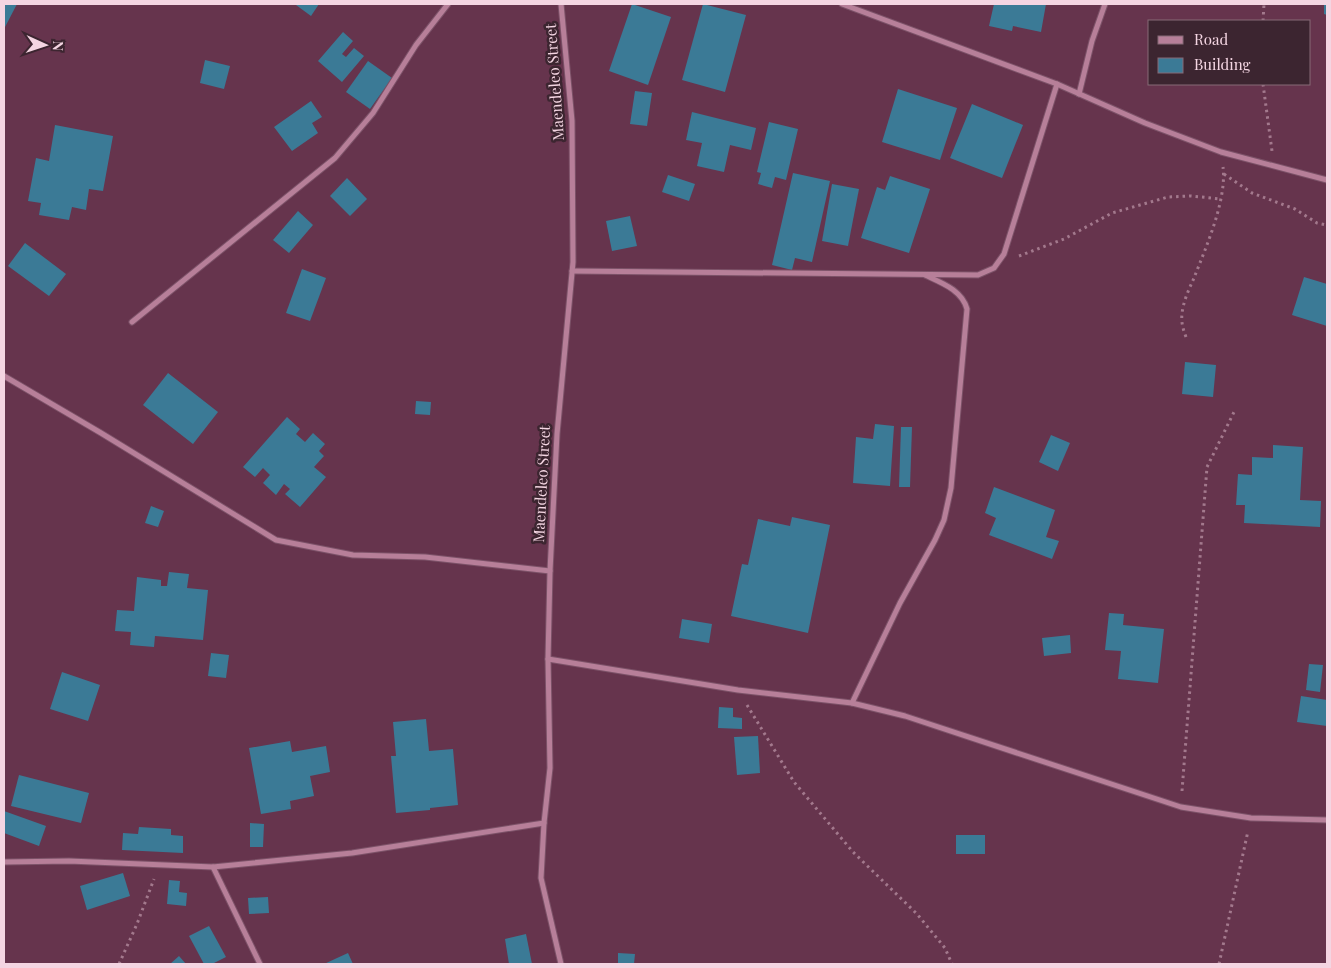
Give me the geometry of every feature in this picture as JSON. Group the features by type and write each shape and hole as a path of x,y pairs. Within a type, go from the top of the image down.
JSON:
{"street":[{"path":"132,322 335,158 373,113 416,45 448,4"},
{"name":"Maendeleo Street","path":"562,4 572,121 572,271 557,434 550,571 548,659 550,768 541,878 562,964"},
{"path":"842,4 1057,84 1145,123 1221,152 1327,180"},
{"path":"1079,94 1092,41 1104,4"},
{"path":"572,271 978,275 994,268 1004,254 1057,84"},
{"path":"852,703 900,603 944,520 951,488 967,309 965,300 954,289 923,274"},
{"path":"4,376 276,540 353,556 425,557 550,571"},
{"path":"548,659 738,690 852,703 905,716 1181,807 1251,818 1327,820"},
{"path":"4,862 69,861 213,867 352,853 544,823"},
{"path":"213,867 260,964"}],"path":[{"path":"1263,20 1264,4"},
{"path":"1263,85 1274,167"},
{"path":"1186,337 1182,327 1184,302 1206,248 1221,198 1224,173 1221,152"},
{"path":"1224,173 1252,193 1295,209 1317,224 1327,225"},
{"path":"1004,254 1020,256 1037,251 1112,213 1168,197 1221,198"},
{"path":"1181,807 1207,467 1236,410"},
{"path":"738,690 794,782 853,852 917,914 945,948 952,964"},
{"path":"1219,964 1251,818"},
{"path":"119,964 160,864"}],"building":[{"path":"4,4 17,4 4,29"},
{"path":"297,4 319,4 311,16"},
{"path":"632,4 671,17 648,85 609,71"},
{"path":"703,4 746,15 725,92 682,80"},
{"path":"994,4 1046,4 1041,32 1013,26 1012,31 989,26"},
{"path":"1324,4 1327,4 1327,15 1324,14"},
{"path":"343,32 353,41 342,54 346,57 354,48 364,56 342,82 318,61"},
{"path":"205,60 230,66 224,89 200,83"},
{"path":"368,61 392,78 370,109 346,92"},
{"path":"898,89 957,108 940,160 882,142"},
{"path":"635,91 652,93 647,126 630,124"},
{"path":"311,101 322,117 312,123 318,133 292,151 274,127"},
{"path":"972,104 1023,125 1002,178 950,158"},
{"path":"692,112 756,128 751,150 730,145 724,172 697,166 702,143 686,140"},
{"path":"769,122 798,129 786,180 775,177 772,188 758,184 761,173 757,172"},
{"path":"55,125 113,136 103,191 89,189 86,210 72,207 69,220 39,215 41,203 28,201 36,158 49,161"},
{"path":"793,173 830,181 812,262 795,258 792,270 772,265"},
{"path":"668,175 695,184 689,201 662,192"},
{"path":"890,176 930,189 909,253 861,238 877,187 885,190"},
{"path":"347,178 367,199 350,216 330,196"},
{"path":"832,184 859,189 848,246 822,241"},
{"path":"298,211 313,225 289,253 273,240"},
{"path":"630,216 637,246 612,251 606,221"},
{"path":"25,243 66,274 49,296 8,266"},
{"path":"302,269 326,278 310,321 286,313"},
{"path":"1304,277 1327,284 1327,326 1292,315"},
{"path":"1185,362 1216,365 1213,397 1182,394"},
{"path":"168,373 218,412 193,444 143,405"},
{"path":"416,401 431,402 430,415 415,414"},
{"path":"287,417 300,429 296,434 305,442 313,433 325,444 319,451 324,456 314,467 326,477 300,507 285,494 290,489 284,484 276,495 263,483 270,475 263,468 255,477 243,467"},
{"path":"875,424 894,426 890,486 853,483 856,437 873,439"},
{"path":"901,427 912,427 910,487 899,487"},
{"path":"1051,435 1070,443 1058,471 1039,462"},
{"path":"1273,445 1303,447 1300,500 1321,501 1320,527 1244,523 1245,505 1236,505 1238,474 1252,475 1252,457 1273,458"},
{"path":"994,487 1055,510 1046,537 1059,541 1052,559 989,535 996,518 985,513"},
{"path":"151,506 164,511 158,527 145,523"},
{"path":"792,517 830,525 808,633 731,616 742,564 748,565 758,519 790,526"},
{"path":"169,572 189,574 187,588 208,590 203,640 155,636 154,647 130,645 131,632 115,631 117,610 134,611 137,577 161,580 161,586 167,586"},
{"path":"1109,613 1124,614 1123,625 1164,629 1158,683 1118,679 1121,651 1105,650"},
{"path":"682,619 712,624 709,643 679,638"},
{"path":"1070,635 1071,653 1044,656 1042,638"},
{"path":"211,653 229,655 226,678 208,676"},
{"path":"1309,664 1323,665 1320,692 1306,690"},
{"path":"62,672 100,685 88,721 50,709"},
{"path":"1301,696 1327,700 1327,726 1297,722"},
{"path":"719,707 733,708 733,717 742,718 742,729 718,728"},
{"path":"426,719 429,751 453,749 458,805 396,813 391,756 396,756 393,722"},
{"path":"758,736 760,773 737,775 734,737"},
{"path":"290,741 292,752 326,746 330,772 310,776 314,796 290,801 291,809 261,814 249,748"},
{"path":"19,775 89,793 81,823 11,806"},
{"path":"4,811 46,826 39,846 4,833"},
{"path":"250,823 264,824 263,847 250,847"},
{"path":"139,827 171,829 171,835 183,836 183,853 122,850 123,833 138,834"},
{"path":"956,835 985,835 985,854 956,854"},
{"path":"123,873 130,896 87,910 80,886"},
{"path":"169,880 180,881 179,892 187,893 186,906 167,904"},
{"path":"268,897 269,913 249,914 248,898"},
{"path":"209,926 226,957 212,964 204,964 189,936"},
{"path":"526,934 532,964 509,964 505,939"},
{"path":"348,953 353,964 324,964"},
{"path":"618,953 635,954 634,964 618,964"},
{"path":"179,956 186,964 170,964"}]}
